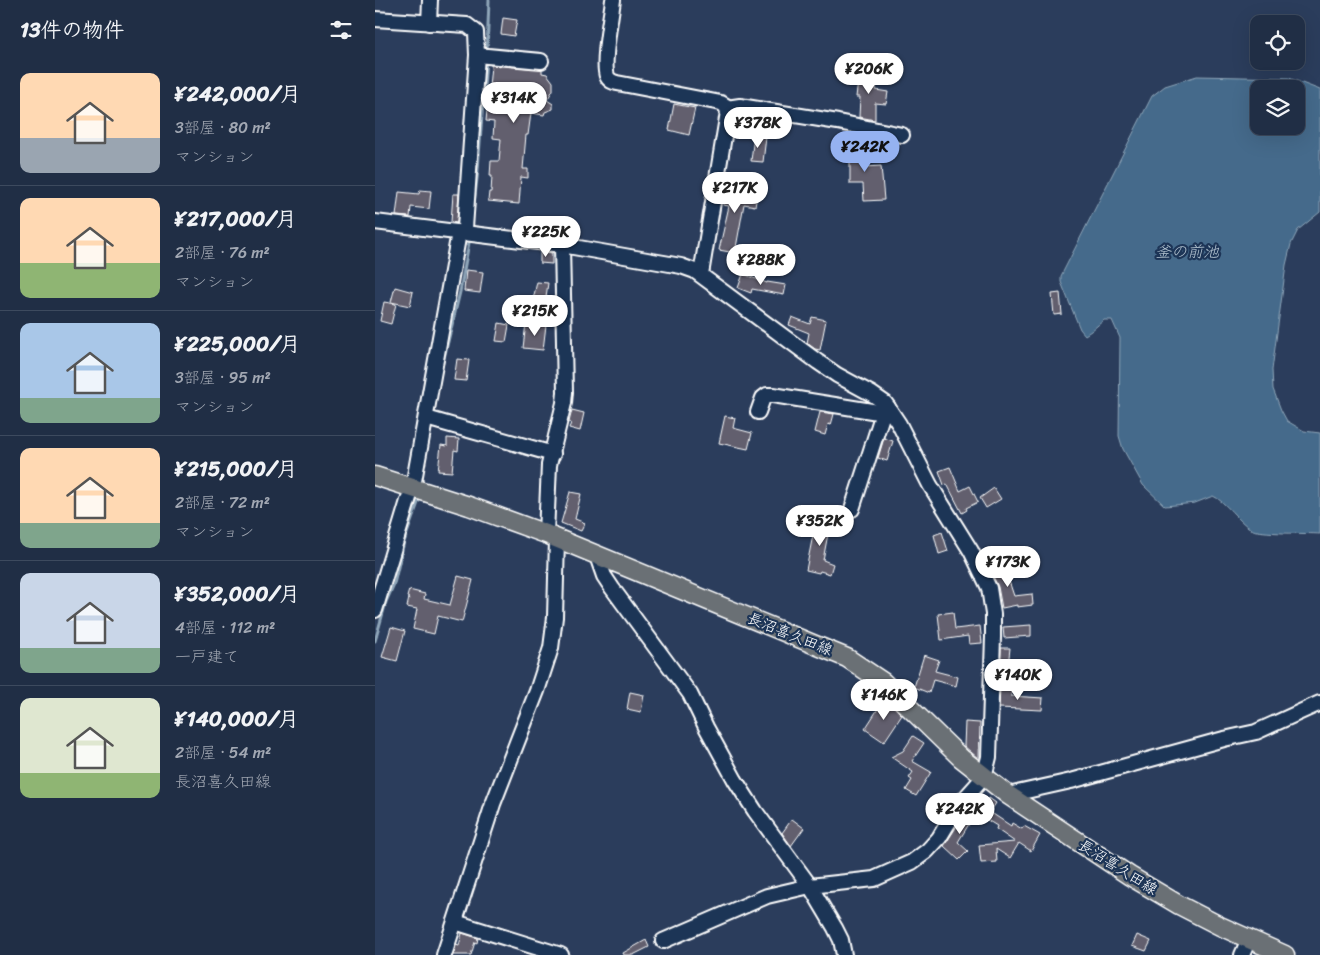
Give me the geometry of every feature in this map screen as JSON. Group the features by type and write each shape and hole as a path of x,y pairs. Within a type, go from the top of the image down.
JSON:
{"main road":[{"name":"長沼喜久田線","path":"375,476 551,537 847,658 883,682 961,758 1009,795 1130,876 1245,947 1285,955"}],"street":[{"path":"429,23 430,0"},
{"path":"613,0 606,62 607,77 610,81 617,84 721,102 727,108 728,112 701,274"},
{"path":"375,19 467,25 474,29 477,37 465,228 458,238 426,418 411,488 376,601"},
{"path":"477,55 541,61"},
{"path":"727,108 740,106 760,109 901,135"},
{"path":"375,222 562,245 681,266 701,274 798,348 837,375 872,394 899,424 930,485 971,550 989,588 993,614 989,757 984,777 959,805 939,838 927,851 911,862 873,879 810,886 767,896 663,941"},
{"path":"444,955 493,804 534,699 551,648 555,617 548,473 565,398 562,245"},
{"path":"758,412 763,398 767,395 886,410"},
{"path":"852,509 886,410"},
{"path":"426,418 553,454"},
{"path":"597,556 604,576 612,588 690,694 715,745 755,811 810,886 841,940 844,955"},
{"path":"1009,795 1071,781 1256,732 1320,703"},
{"path":"455,922 561,955"}],"water":[{"name":"釜の前池","path":"1197,76 1289,78 1294,80 1250,80 1250,135 1305,135 1305,84 1320,90 1320,212 1298,230 1291,244 1286,265 1272,370 1273,389 1287,421 1304,431 1320,433 1320,534 1255,531 1213,496 1195,503 1165,506 1143,485 1123,449 1119,436 1120,338 1112,320 1104,320 1085,335 1080,329 1061,282 1061,276 1152,96 1165,86"}],"building":[{"path":"503,18 517,20 514,36 501,34"},
{"path":"491,65 542,69 542,73 547,74 553,82 553,90 547,100 553,104 553,109 545,112 544,115 531,113 528,135 526,135 523,169 528,169 528,178 521,177 519,204 488,201 489,192 491,192 491,161 499,161 501,139 493,138 494,122 486,121"},
{"path":"859,73 878,75 876,90 888,92 886,104 875,103 875,120 859,117 860,97 856,97"},
{"path":"674,104 695,108 689,135 669,130"},
{"path":"754,135 766,137 763,162 751,161"},
{"path":"863,139 864,167 881,166 884,200 864,201 863,184 850,184 850,140"},
{"path":"726,185 755,189 758,192 755,206 744,204 735,253 719,250 729,206 723,205"},
{"path":"420,190 431,191 429,209 411,207 410,217 396,216 399,192 419,194"},
{"path":"453,194 459,194 457,223 451,222"},
{"path":"540,251 552,253 552,264 540,263"},
{"path":"466,270 483,272 480,293 464,291"},
{"path":"743,274 767,283 786,285 784,295 752,289 751,293 738,288"},
{"path":"537,282 548,283 547,306 532,304"},
{"path":"395,287 413,292 410,306 391,302"},
{"path":"1060,293 1062,314 1054,315 1052,294"},
{"path":"384,302 396,304 391,324 380,321"},
{"path":"792,317 810,324 812,317 826,320 820,350 807,343 809,333 789,325"},
{"path":"499,323 509,325 506,342 496,341"},
{"path":"526,323 546,325 543,350 523,348"},
{"path":"457,359 469,360 466,381 454,380"},
{"path":"572,410 584,413 580,431 569,428"},
{"path":"820,412 834,414 831,425 828,424 825,435 815,432"},
{"path":"725,416 735,418 733,428 752,433 748,449 719,443"},
{"path":"447,438 459,439 458,451 454,450 452,472 438,471 441,445 447,446"},
{"path":"884,438 893,441 887,461 878,458"},
{"path":"950,467 960,491 970,486 978,502 966,508 967,510 962,513 947,484 944,485 939,471"},
{"path":"994,488 1001,499 986,508 980,498"},
{"path":"570,492 581,494 575,519 585,523 581,531 561,523"},
{"path":"817,515 831,518 823,560 833,564 830,574 806,570"},
{"path":"942,532 948,551 939,554 934,535"},
{"path":"1005,561 1008,571 1006,572 1014,596 1032,594 1033,605 1017,607 1017,605 1002,608 998,587 988,566"},
{"path":"458,576 473,580 462,622 438,616 434,634 413,629 417,609 407,607 409,590 425,594 424,599 450,605"},
{"path":"953,612 955,629 980,626 982,643 969,644 968,636 941,640 938,614"},
{"path":"1031,625 1031,636 1004,638 1003,627"},
{"path":"391,627 405,631 397,661 382,657"},
{"path":"1001,648 1010,648 1007,676 1000,676"},
{"path":"924,655 939,660 935,671 958,677 956,686 933,680 929,693 914,687"},
{"path":"1000,685 1012,686 1011,696 1043,698 1042,710 999,708"},
{"path":"630,692 644,695 641,712 627,709"},
{"path":"885,698 902,715 884,742 865,729"},
{"path":"965,722 980,723 979,759 964,746"},
{"path":"913,736 924,743 912,761 931,772 916,796 906,790 912,780 909,778 913,772 891,757 903,751"},
{"path":"989,798 996,803 990,812 1011,826 1012,823 1022,829 1024,826 1040,835 1031,851 1019,843 1010,858 996,849 997,862 981,863 979,845 1015,842 996,829 997,826 979,815"},
{"path":"970,806 977,811 958,842 968,851 959,860 944,846"},
{"path":"792,819 804,828 791,846 782,833"},
{"path":"462,933 478,938 477,943 475,942 471,955 453,955 456,945 459,946"},
{"path":"1137,935 1151,941 1146,951 1132,946"},
{"path":"646,940 649,947 633,955 624,955 623,953"}],"waterway":[{"path":"487,51 489,0"},
{"path":"473,213 486,60"},
{"path":"439,379 460,292 470,237"},
{"path":"421,485 422,472"},
{"path":"375,641 386,602 394,584 404,542 420,497"}]}
